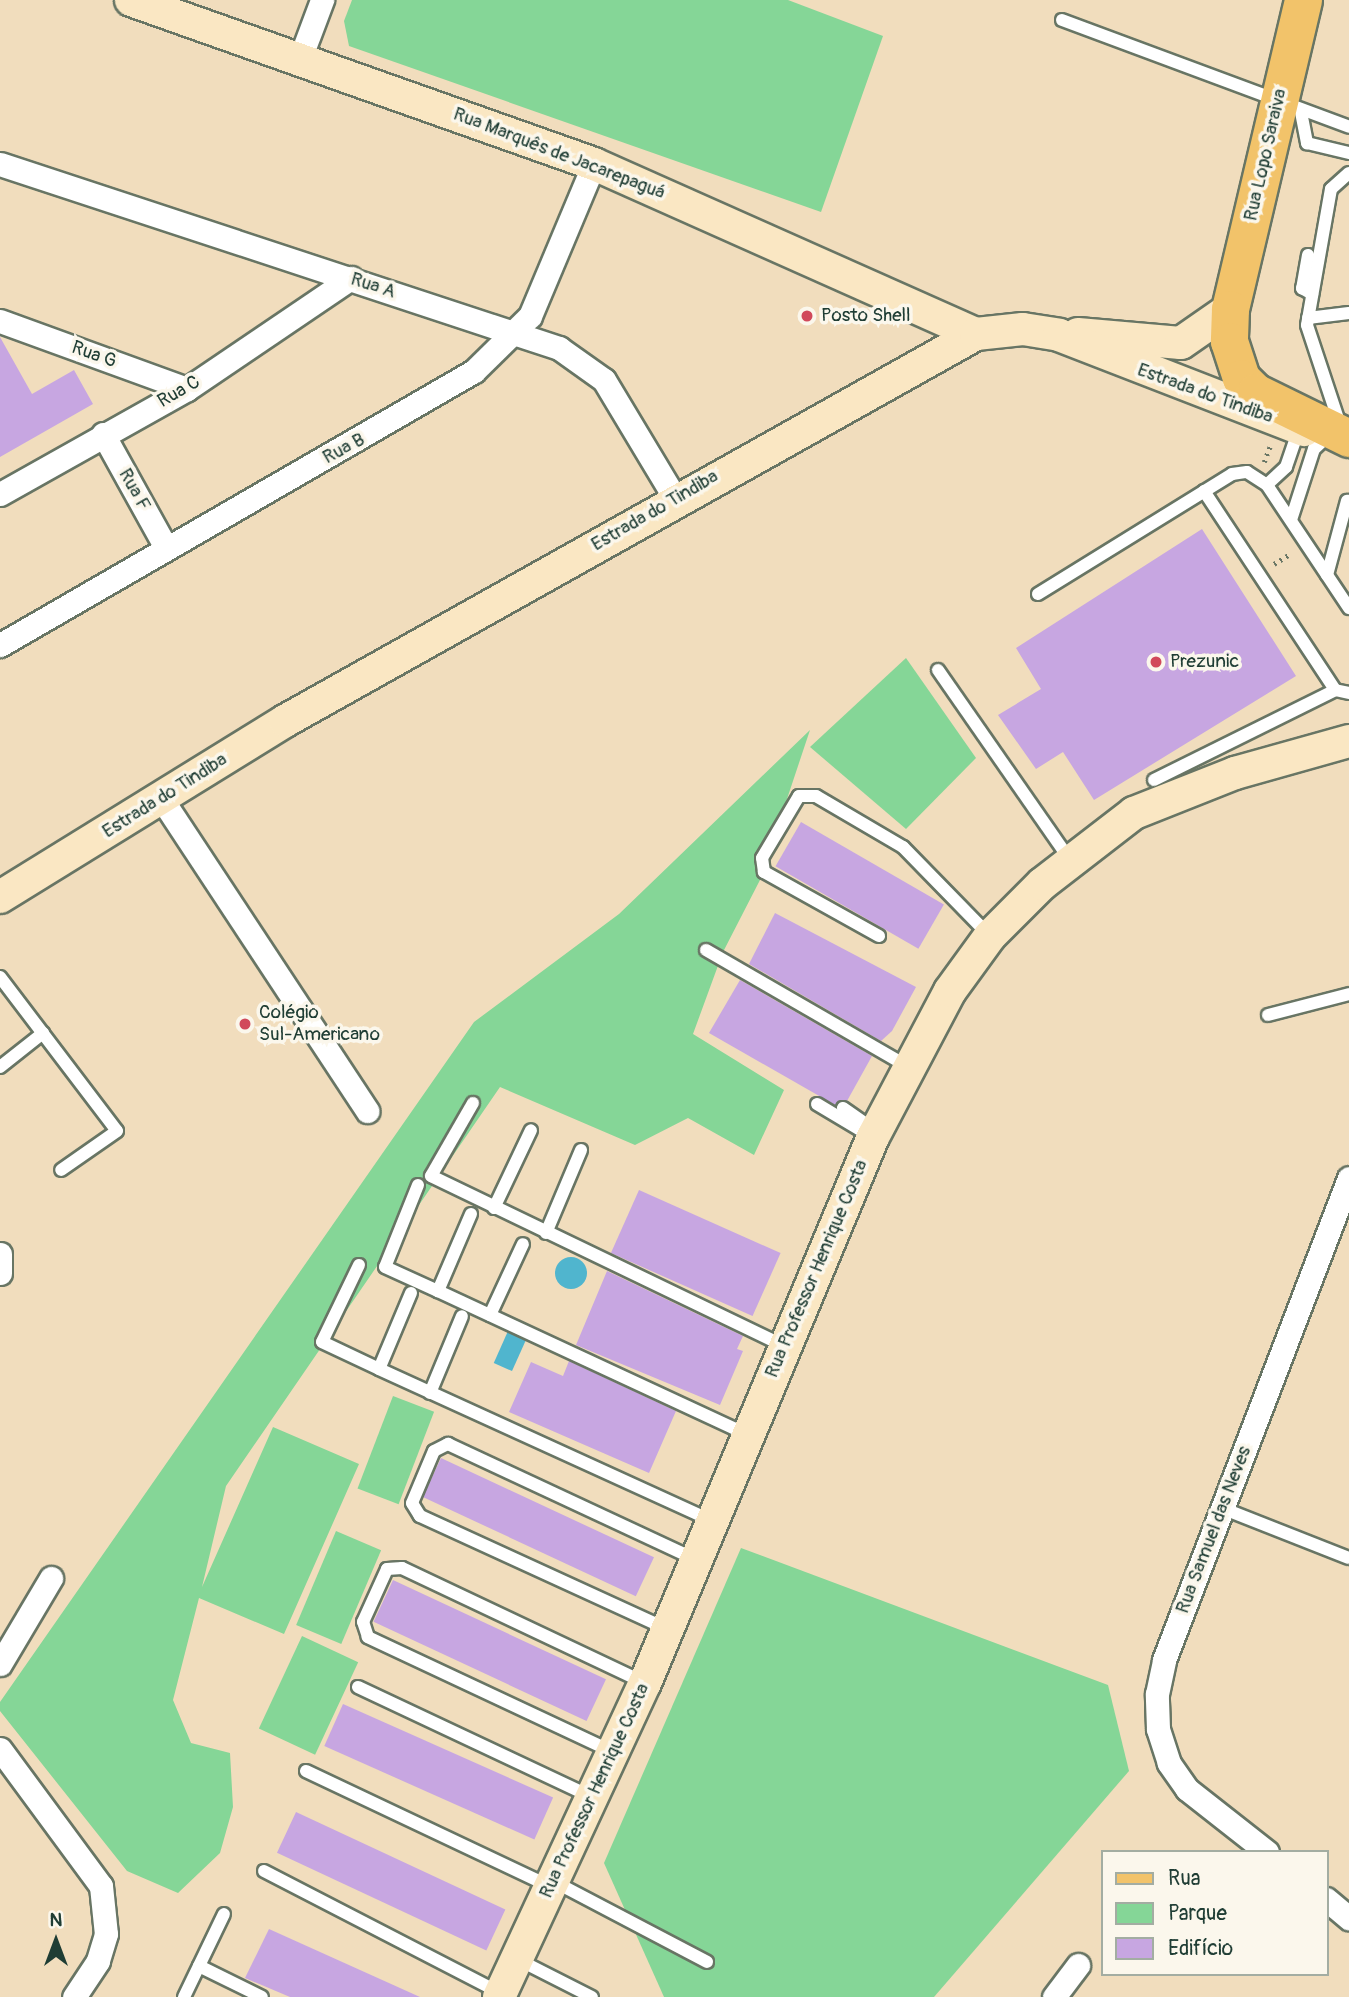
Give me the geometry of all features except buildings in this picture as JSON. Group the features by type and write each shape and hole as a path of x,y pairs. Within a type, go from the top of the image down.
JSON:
{"main road":[{"name":"Rua Lopo Saraiva","path":"1303,0 1289,108 1230,309 1232,360 1241,378 1255,392 1334,436"}],"street":[{"path":"301,56 322,0"},
{"name":"Rua Marquês de Jacarepaguá","path":"149,2 594,164 976,334"},
{"name":"Rua A","path":"0,164 559,348 604,380 676,500"},
{"path":"518,334 594,164"},
{"name":"Rua C","path":"0,494 187,388 351,278"},
{"path":"1059,335 1181,344 1230,309"},
{"name":"Rua G","path":"0,321 187,388"},
{"name":"Estrada do Tindiba","path":"0,897 161,798 676,500 976,334 1023,329 1059,335 1334,436"},
{"name":"Rua B","path":"0,645 166,546 398,420 518,334"},
{"name":"Rua F","path":"103,434 166,546"},
{"name":"Rua Professor Henrique Costa","path":"500,1995 645,1683 875,1133 907,1066 990,936 1069,860 1134,813 1182,792 1349,741"},
{"path":"161,798 367,1111"},
{"name":"Rua Samuel das Neves","path":"1264,1850 1187,1788 1158,1729 1164,1660 1349,1178"},
{"path":"0,1254 0,1273"},
{"path":"1,1660 51,1578"},
{"path":"0,1749 101,1886 106,1934 98,1961 74,1997"},
{"path":"1328,1901 1349,1918"},
{"path":"1055,1997 1078,1965"}],"lane":[{"path":"1062,20 1289,108 1349,127"},
{"path":"1289,108 1307,143 1349,153"},
{"path":"1334,436 1309,338 1308,318 1331,189 1349,173"},
{"path":"1308,255 1302,288 1312,294"},
{"path":"1308,318 1349,313"},
{"path":"1267,485 1286,467 1334,436"},
{"path":"1291,520 1314,449 1334,436"},
{"path":"1038,594 1239,471 1267,485 1349,608"},
{"path":"1204,491 1335,690"},
{"path":"1326,575 1345,541 1348,501"},
{"path":"938,670 1069,860"},
{"path":"1154,780 1335,690 1349,693"},
{"path":"879,936 764,872 762,859 799,796 816,796 903,847 990,936"},
{"path":"706,950 907,1066"},
{"path":"0,977 117,1131 61,1170"},
{"path":"1268,1015 1349,994"},
{"path":"0,1067 43,1033"},
{"path":"473,1103 431,1177 784,1346"},
{"path":"817,1104 875,1133"},
{"path":"843,1108 875,1133"},
{"path":"494,1208 531,1130"},
{"path":"546,1233 581,1150"},
{"path":"418,1185 385,1267 748,1435"},
{"path":"438,1291 471,1214"},
{"path":"490,1315 523,1244"},
{"path":"359,1265 322,1342 711,1520"},
{"path":"379,1369 411,1293"},
{"path":"430,1393 462,1317"},
{"path":"667,1629 420,1516 412,1503 434,1451 448,1444 695,1560"},
{"path":"1222,1508 1349,1558"},
{"path":"614,1753 368,1637 363,1622 387,1569 402,1568 645,1683"},
{"path":"358,1687 592,1797"},
{"path":"306,1771 552,1884 707,1962"},
{"path":"264,1871 500,1995"},
{"path":"184,1997 224,1914"},
{"path":"517,1959 592,1997"},
{"path":"199,1966 262,1997"}],"green space":[{"path":"352,0 788,0 883,36 821,212 349,46 344,21"},
{"path":"906,658 976,758 906,829 810,747"},
{"path":"810,730 760,880 723,952 693,1034 784,1090 754,1155 688,1118 635,1145 500,1087 226,1486 202,1587 273,1427 359,1464 284,1634 199,1598 173,1700 191,1743 230,1753 233,1807 220,1853 178,1893 127,1871 0,1711 0,1702 474,1022 619,914"},
{"path":"393,1396 434,1412 399,1504 358,1488"},
{"path":"336,1531 381,1550 341,1644 296,1625"},
{"path":"741,1548 1108,1685 1129,1771 934,1997 664,1997 604,1863"},
{"path":"302,1636 358,1662 315,1755 259,1728"}],"water":[{"path":"571,1257 582,1262 587,1273 582,1284 571,1289 560,1284 555,1273 560,1262"},
{"path":"508,1331 526,1339 512,1371 494,1363"}],"place":[{"name":"Posto Shell","path":"807,316"},
{"name":"Prezunic","path":"1156,662"},
{"name":"Colégio Sul-Americano","path":"245,1024"}]}
